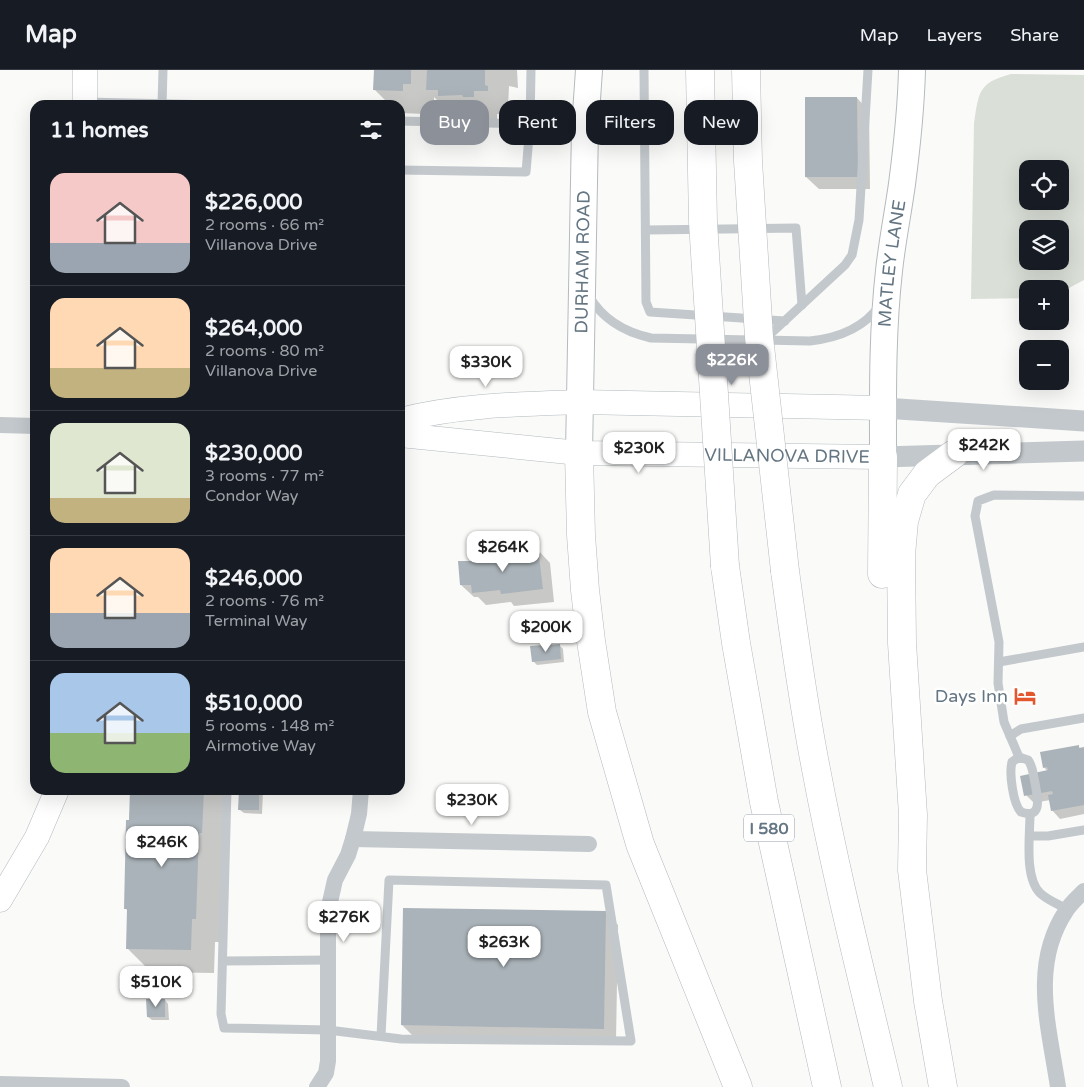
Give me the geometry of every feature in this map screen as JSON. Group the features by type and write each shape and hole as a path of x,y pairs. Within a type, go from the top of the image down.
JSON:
{"highway":[{"name":"I 580","path":"700,70 703,222 725,566 736,644 764,802 827,1087"},
{"path":"746,70 748,161 759,337 785,571 802,690 816,769 831,844 888,1087"},
{"path":"579,453 585,590 602,712 640,844 738,1087"},
{"path":"943,1087 926,983 912,870 912,783 902,644 902,538 908,504 912,494 927,474 954,454"},
{"path":"883,458 883,617 886,685 895,794 901,830 912,870"}],"main road":[{"path":"85,70 85,100"},
{"name":"DURHAM ROAD","path":"579,453 585,128 589,70"},
{"name":"MATLEY LANE","path":"883,458 884,342 887,290 907,146 912,70"},
{"path":"405,419 454,410 540,403 580,402 883,408"},
{"name":"VILLANOVA DRIVE","path":"405,436 579,453 883,458"},
{"path":"0,900 38,837 55,795"}],"street":[{"path":"883,408 1084,421"},
{"path":"0,426 30,426"},
{"name":"VILLANOVA DRIVE","path":"883,458 954,454 1084,451"},
{"path":"317,1087 326,1073 328,911 332,892 353,839 359,814 361,795"},
{"path":"353,839 589,844"},
{"path":"1058,1087 1045,1001 1044,975 1048,949 1058,925 1067,909 1084,890"},
{"path":"0,1084 122,1087"}],"lane":[{"path":"162,100 163,70"},
{"path":"530,100 531,70"},
{"path":"644,70 646,302 650,312 784,321"},
{"path":"764,340 845,265 852,255 859,220 868,70"},
{"path":"405,121 499,123"},
{"path":"576,127 585,128"},
{"path":"405,170 526,172 528,145"},
{"path":"646,230 796,228 802,305"},
{"path":"582,270 589,296 594,305 619,328 635,335 651,338 810,341 830,339 870,318 882,302 887,290"},
{"path":"1019,757 1012,762 1010,772 1016,804 1021,812 1030,814 1034,812 1038,804 1032,767 1028,760 1019,757 1004,722 998,683 999,642 975,516 978,501 994,495 1084,496"},
{"path":"999,662 1084,647"},
{"path":"1010,736 1021,729 1084,718"},
{"path":"227,795 221,1014 224,1028 328,1030 401,1039 631,1041 606,885 389,880 382,1036"},
{"path":"1030,814 1028,853 1036,889 1042,895 1067,909"},
{"path":"1030,836 1048,836 1084,830"},
{"path":"222,961 328,960"}],"shaded area":[{"path":"1011,74 1084,75 1084,280 1069,288 1069,280 1019,280 1019,298 971,299 974,123 979,96 986,85"}],"building":[{"path":"374,70 411,70 411,84 403,84 403,91 373,90"},
{"path":"427,70 485,70 485,85 488,86 488,91 474,91 474,97 463,97 462,95 438,96 438,90 426,90"},
{"path":"805,97 857,97 858,177 805,177"},
{"path":"538,549 543,589 501,594 500,590 472,593 471,585 460,585 458,561 473,561 472,556 503,556"},
{"path":"560,644 561,659 532,662 530,646"},
{"path":"1079,745 1079,748 1084,747 1084,805 1051,811 1048,795 1053,794 1052,791 1024,796 1020,776 1048,770 1047,767 1043,768 1040,752"},
{"path":"130,795 204,795 202,833 199,833 196,919 192,919 191,950 126,949 127,909 124,909 126,820 129,820"},
{"path":"239,795 259,795 259,810 238,810"},
{"path":"403,908 606,911 604,1029 401,1025"},
{"path":"146,999 165,999 165,1017 147,1017"}],"place":[{"name":"Days Inn","path":"1025,696"}]}
